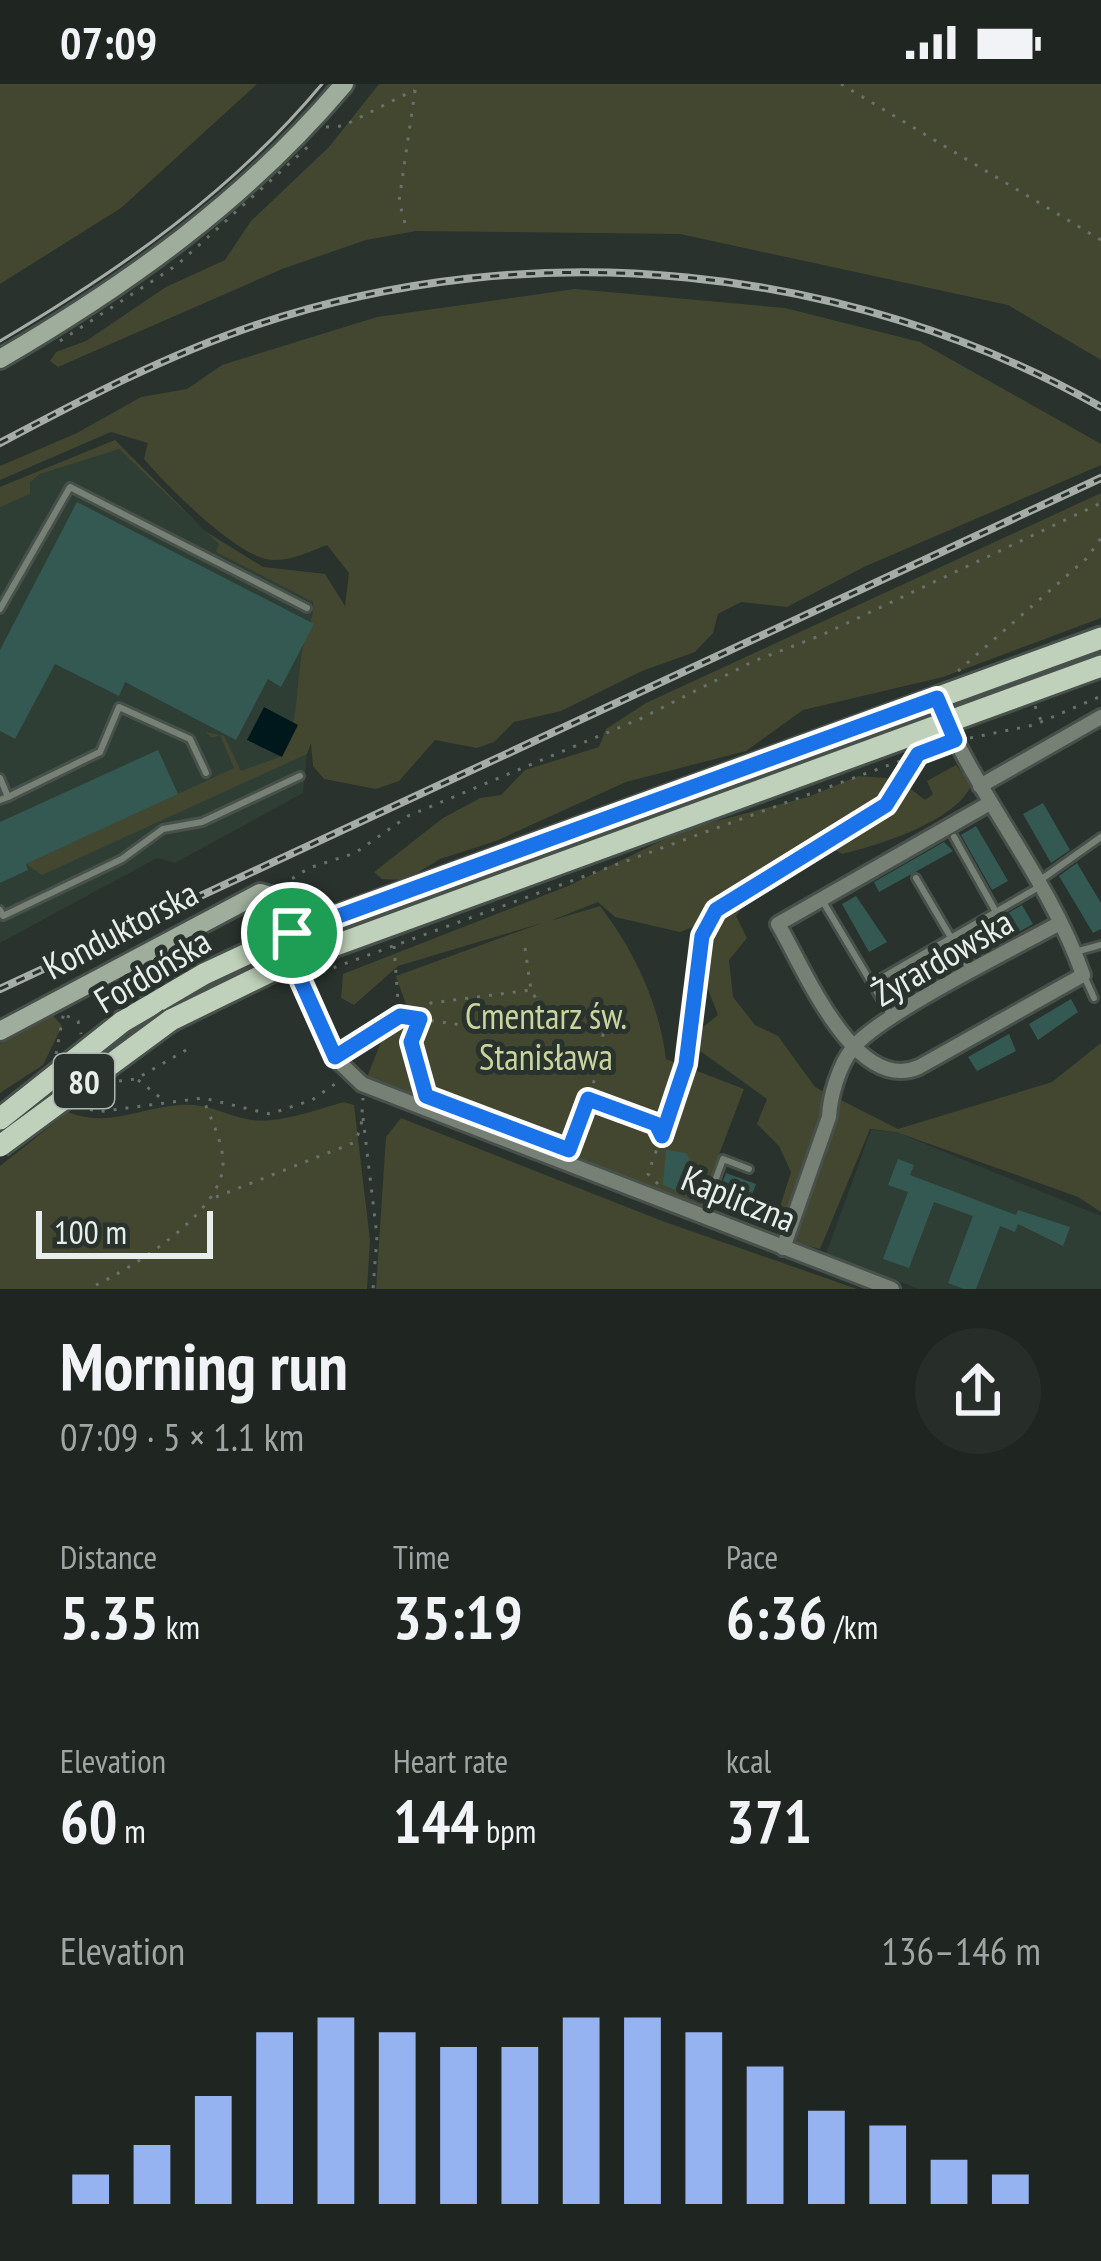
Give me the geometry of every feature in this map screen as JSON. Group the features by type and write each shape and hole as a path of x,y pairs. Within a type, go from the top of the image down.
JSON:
{"main road":[{"name":"Fordońska","path":"0,1119 122,1022 292,933 941,689 1101,638"},
{"name":"Fordońska","path":"0,1145 171,1020 292,961 951,731 1101,666"}],"street":[{"path":"0,358 170,251 248,186 344,84"},
{"path":"941,689 951,731 1060,923 1083,975 908,1072 879,1070 852,1048 778,924 990,803"},
{"path":"980,786 1101,717"},
{"name":"Konduktorska","path":"0,1031 254,896 274,896"},
{"path":"274,896 288,915 292,961"},
{"name":"Żyrardowska","path":"783,1248 829,1118 830,1100 852,1048 892,1018 1060,923"},
{"name":"Kapliczna","path":"292,961 335,1057 362,1084 662,1194 702,1217 892,1289"}],"lane":[{"path":"0,609 70,487 307,608"},
{"path":"0,778 4,799 100,752 119,707 190,739 206,773"},
{"path":"1,914 122,860 163,829 202,822 300,776"},
{"path":"871,984 995,912 1101,837"},
{"path":"954,838 995,912"},
{"path":"916,878 972,973"},
{"path":"822,901 892,1018"},
{"path":"1075,952 1101,945"},
{"path":"1083,975 1094,998"},
{"path":"702,1217 723,1159 749,1168"}],"path":[{"path":"841,84 1101,240"},
{"path":"314,119 326,127 343,126 415,87"},
{"path":"405,223 399,201 415,87"},
{"path":"274,896 289,878 356,853 408,816 642,718 754,661 822,635 1101,503"},
{"path":"941,689 1087,558 1101,538"},
{"path":"302,982 394,944 918,754 951,731 1042,723 1101,696"},
{"path":"1034,704 1042,723"},
{"path":"662,1194 648,1174 686,1064 702,936 716,910 886,805 921,742"},
{"path":"394,944 400,1016"},
{"path":"525,948 531,990 548,1019"},
{"path":"420,1019 417,1015 431,1003 531,990"},
{"path":"56,1059 66,1017 57,1000"},
{"path":"335,1057 400,1016 476,1027 548,1019 603,1035 604,1054 565,1162"},
{"path":"420,1019 411,1035 413,1059 422,1092 436,1100"},
{"path":"72,1097 85,1112 202,1098 270,1114 312,1100 348,1074"},
{"path":"136,1079 164,1100"},
{"path":"362,1084 376,1236 373,1289"},
{"path":"202,1098 224,1161 212,1198"},
{"path":"588,1099 656,1124 662,1136"},
{"path":"96,1285 172,1236 212,1198 353,1143 363,1116"},
{"path":"644,1180 662,1194"}],"shaded area":[{"path":"115,440 205,531 263,567 325,574 345,607 307,754 303,793 175,863 157,858 0,943 0,487"},
{"path":"871,1130 896,1132 1101,1216 1101,1289 919,1289 826,1254"}],"green space":[{"path":"0,84 257,84 121,208 0,284"},
{"path":"379,84 1101,84 1101,360 1008,305 680,234 416,231 366,240 282,269 58,367 50,361 56,352 86,341 166,287 225,260 251,221 329,147"},
{"path":"575,289 785,308 920,342 1101,444 1101,465 866,566 787,607 741,602 718,614 713,633 695,652 642,671 561,711 514,722 494,742 477,748 435,740 399,781 376,789 324,779 313,766 311,743 307,754 42,875 26,864 234,768 220,735 241,771 282,756 294,717 313,602 216,552 219,544 206,532 263,567 325,574 345,606 349,573 327,545 279,560 262,558 232,542 144,459 148,443 111,432 0,480 0,466 77,433 141,397 187,389 222,365 377,317"},
{"path":"115,440 200,526 119,449 40,474 30,482 30,494 0,507 0,487"},
{"path":"1101,493 1101,618 943,677 803,710 746,751 626,782 496,841 440,859 406,880 382,879 374,872 443,818 480,798 501,795 525,770 599,747 606,729 646,703"},
{"path":"913,715 917,726 346,933 342,921"},
{"name":"Cmentarz św. Stanisława","path":"956,765 971,786 949,811 932,821 842,854 822,847 800,850 760,872 736,916 747,938 729,960 733,997 755,1025 778,1036 815,1087 898,1129 1052,1082 1101,1043 1101,1212 1078,1197 896,1132 870,1129 820,1249 798,1243 778,1213 791,1172 779,1146 757,1124 767,1099 696,1048 694,1034 718,1015 704,979 709,921 680,932 615,917 598,902 550,921 600,906 643,978 666,1059 744,1089 699,1207 367,1077 385,1032 411,1019 396,976 542,923 398,966 354,1005 341,998 343,974 568,886 686,829 808,797 858,776 898,779 925,800 933,794 927,781"},
{"path":"51,1013 62,1026 43,1065 0,1093 0,1044"},
{"path":"344,1102 354,1105 370,1240 367,1289 0,1289 0,1166 68,1112 110,1118 188,1105 267,1120"},
{"path":"401,1118 665,1222 857,1289 376,1289 386,1137"}],"water":[{"path":"264,707 298,725 282,757 247,740"}],"building":[{"path":"77,502 314,624 281,687 268,679 236,740 125,682 119,696 55,664 15,739 0,731 0,650"},
{"path":"158,750 178,794 26,864 28,870 0,883 0,822"},
{"path":"1043,803 1070,850 1051,863 1023,814"},
{"path":"976,826 1008,881 992,890 961,835"},
{"path":"944,842 953,851 879,892 874,882"},
{"path":"1077,863 1101,903 1101,929 1093,933 1059,876"},
{"path":"856,896 887,942 869,952 842,904"},
{"path":"1022,905 1033,924 977,955 967,937"},
{"path":"944,950 954,967 899,999 889,982"},
{"path":"1071,999 1078,1012 1038,1040 1029,1024"},
{"path":"1009,1034 1016,1051 977,1071 968,1057"},
{"path":"666,1150 686,1153 690,1160 678,1191 663,1185"},
{"path":"898,1159 914,1165 910,1175 1016,1215 1018,1210 1070,1227 1063,1246 1018,1224 1015,1232 1000,1226 976,1289 964,1289 948,1283 973,1216 934,1202 909,1268 883,1259 908,1192 888,1185"},
{"path":"726,1173 756,1184 748,1205 718,1194"}],"tram line":[{"path":"0,341 172,226 251,160 322,84"}],"railway":[{"path":"0,443 158,364 256,325 361,296 469,278 578,272 687,278 795,294 901,321 1003,359 1101,407"},
{"path":"0,989 1101,478"}],"route":[{"path":"937,698 955,740 918,754 913,770 886,805 716,910 702,936 686,1064 662,1136 656,1124 588,1099 569,1150 426,1096 411,1042 420,1019 400,1016 335,1057 292,961 292,933 937,698"}]}
